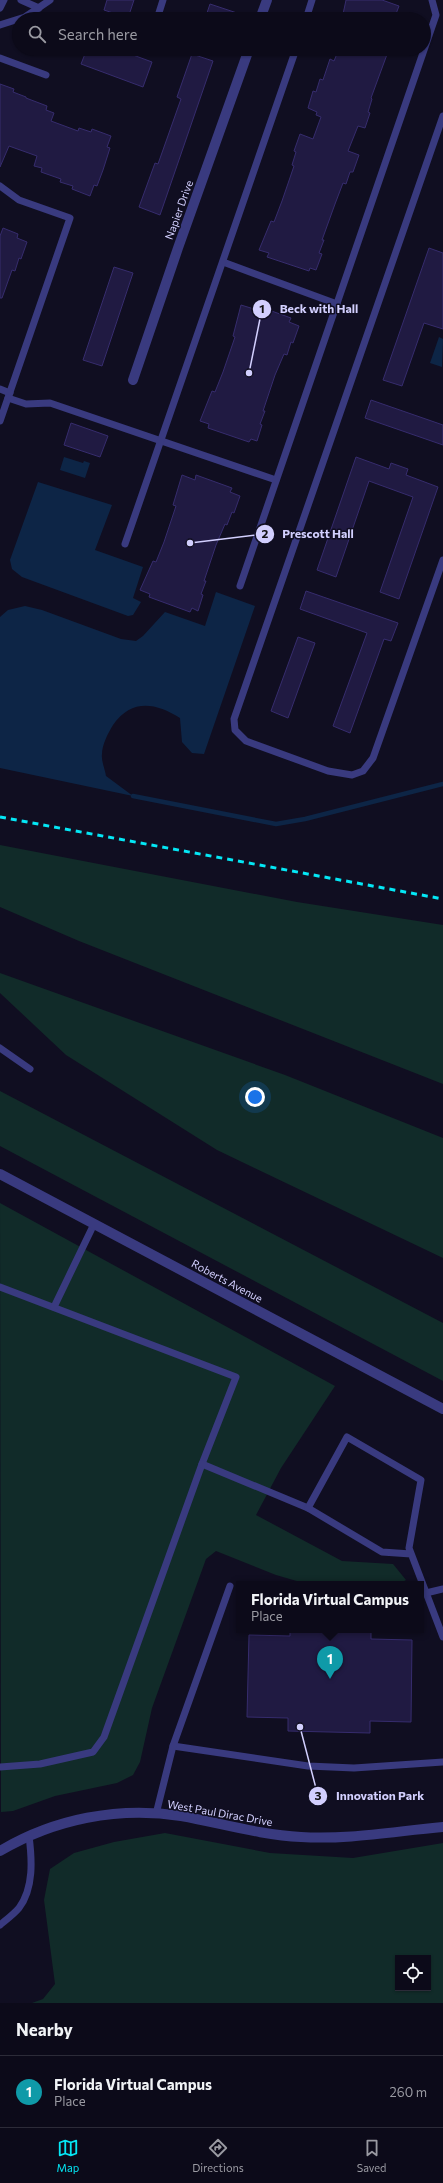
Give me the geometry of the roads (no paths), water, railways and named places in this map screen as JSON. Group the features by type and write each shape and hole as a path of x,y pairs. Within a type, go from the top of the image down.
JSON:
{"street":[{"path":"263,12 267,0"},
{"name":"Napier Drive","path":"133,380 178,248 247,56"},
{"name":"Roberts Avenue","path":"0,1174 443,1409"},
{"name":"West Paul Dirac Drive","path":"0,1851 47,1828 84,1818 115,1814 156,1814 180,1816 275,1835 302,1837 337,1837 443,1827"}],"lane":[{"path":"0,8 4,0"},
{"path":"21,0 39,8"},
{"path":"32,12 50,0"},
{"path":"159,12 163,0"},
{"path":"308,12 312,0"},
{"path":"431,30 436,15 432,0"},
{"path":"0,25 12,21"},
{"path":"124,544 294,56"},
{"path":"240,586 422,56"},
{"path":"0,58 46,75"},
{"path":"443,116 234,719 235,730 246,741 328,771 352,775 363,771 373,758 443,560"},
{"path":"0,186 18,200 70,218 0,421"},
{"path":"222,262 337,304"},
{"path":"0,389 26,404 50,403 276,480"},
{"path":"0,1048 30,1069"},
{"path":"54,1307 94,1224"},
{"path":"0,1287 236,1377 202,1464 104,1737 93,1752 40,1764 0,1767"},
{"path":"308,1508 347,1437 421,1480 409,1548 421,1581"},
{"path":"202,1464 308,1508 382,1552 411,1554"},
{"path":"156,1814 173,1746 230,1586"},
{"path":"424,1589 443,1637"},
{"path":"426,1594 443,1589"},
{"path":"173,1746 308,1766 354,1768 443,1762"},
{"path":"0,1925 19,1908 27,1889 32,1860 29,1836"}],"water":[{"path":"439,337 443,339 442,367 430,363"},
{"path":"64,457 83,463 84,461 90,463 85,478 60,470"},
{"path":"38,482 112,505 95,550 143,567 133,598 141,602 133,615 128,616 22,577 12,569 10,560"},
{"path":"216,592 255,606 204,754 192,753 182,742 180,718 153,706 144,706 136,707 120,717 109,732 102,750 102,759 106,776 133,796 0,768 0,617 8,610 25,606 42,610 121,639 136,641 143,636 165,612 205,626"}],"waterway":[{"path":"133,796 276,824 305,819 443,784"}],"railway":[{"path":"0,817 443,899"}],"place":[{"name":"Beck with Hall","path":"249,373"},
{"name":"Prescott Hall","path":"190,543"},
{"name":"Florida Virtual Campus","path":"330,1679"},
{"name":"Innovation Park","path":"300,1727"}]}
